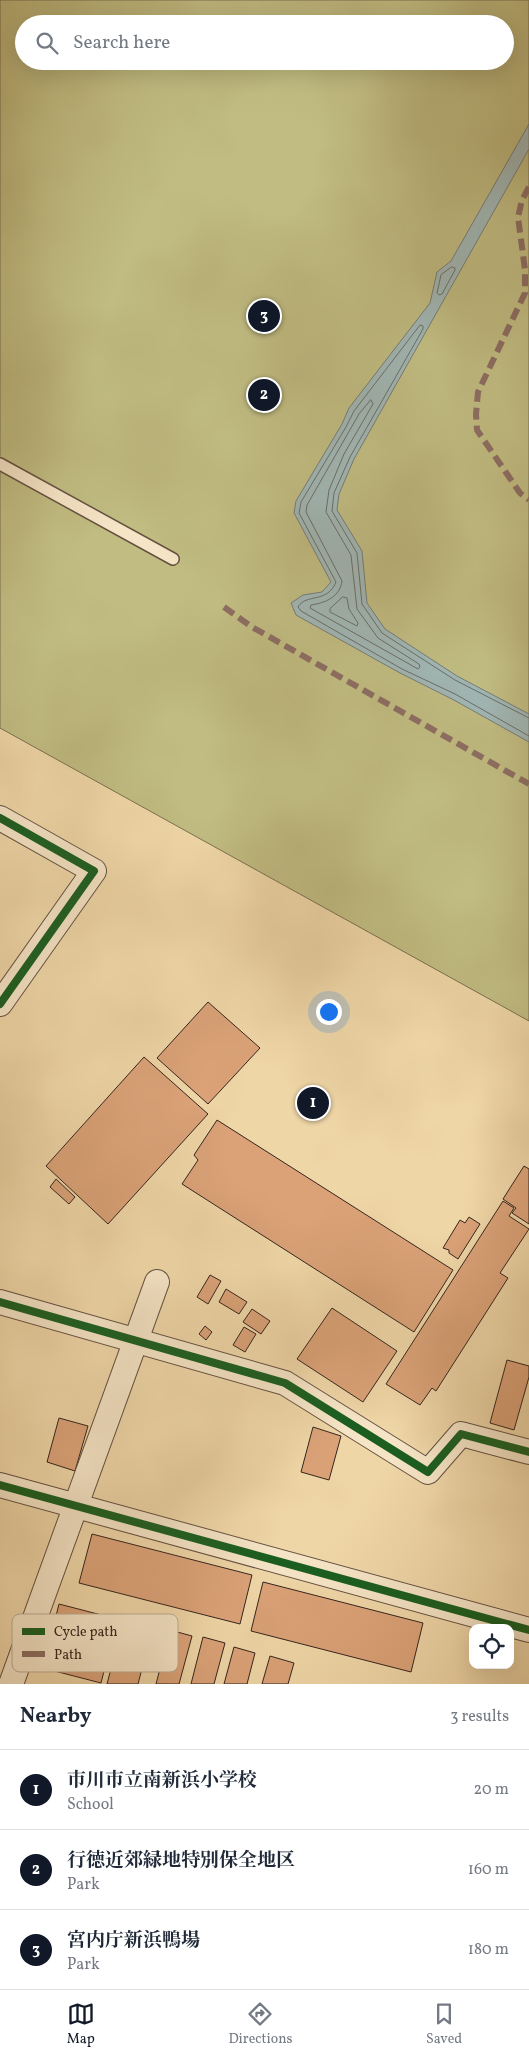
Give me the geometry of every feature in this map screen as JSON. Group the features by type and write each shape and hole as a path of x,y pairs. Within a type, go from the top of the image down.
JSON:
{"street":[{"path":"0,818 94,871 3,993"},
{"path":"36,1614 157,1282"},
{"path":"0,1302 285,1383 428,1472 461,1434 529,1452"},
{"path":"0,1485 529,1630"},
{"path":"11,1684 15,1672"}],"lane":[{"path":"0,464 173,559"}],"shaded area":[{"path":"0,0 529,0 529,1021 0,728"}],"water":[{"path":"529,124 529,149 354,459 339,494 337,510 362,551 367,603 385,629 457,676 529,714 529,742 296,615 291,603 303,595 322,592 331,582 294,513 296,501 342,424 349,408 430,303 437,272 451,261"}],"building":[{"path":"208,1002 260,1048 208,1104 157,1058"},
{"path":"144,1057 208,1114 108,1224 46,1166"},
{"path":"217,1120 453,1270 414,1332 182,1184 198,1160 194,1155"},
{"path":"524,1166 529,1169 529,1224 512,1213 516,1208 503,1199"},
{"path":"56,1179 75,1197 69,1204 50,1187"},
{"path":"503,1201 514,1208 509,1216 529,1229 500,1273 508,1278 436,1391 432,1388 420,1405 386,1384"},
{"path":"469,1217 480,1224 458,1259 449,1253 449,1250 443,1248 460,1220 465,1223"},
{"path":"210,1275 221,1281 208,1304 197,1297"},
{"path":"226,1289 247,1302 239,1314 219,1302"},
{"path":"332,1308 397,1351 363,1402 297,1359"},
{"path":"252,1309 270,1321 261,1334 243,1322"},
{"path":"205,1326 212,1332 206,1340 199,1334"},
{"path":"244,1327 256,1334 245,1352 233,1345"},
{"path":"507,1360 529,1366 529,1377 514,1430 490,1423"},
{"path":"59,1418 88,1426 75,1471 47,1462"},
{"path":"313,1427 341,1436 329,1480 301,1472"},
{"path":"92,1534 252,1575 240,1624 79,1583"},
{"path":"263,1582 423,1623 411,1672 251,1631"},
{"path":"59,1604 98,1614 56,1614"},
{"path":"178,1632 192,1636 179,1684 156,1684 159,1672 178,1672"},
{"path":"203,1637 225,1643 214,1684 191,1684"},
{"path":"234,1647 255,1653 247,1684 224,1684"},
{"path":"270,1656 294,1663 288,1684 262,1684"},
{"path":"58,1672 104,1672 101,1683"},
{"path":"110,1672 141,1672 138,1684 107,1684"}],"marked path":[{"path":"529,187 522,200 518,217 525,270 525,293 478,392 476,414 477,430 520,493 529,500"},
{"path":"224,607 252,627 529,784"}],"cycle path":[{"path":"0,818 94,871 0,1004"},
{"path":"0,1302 285,1383 428,1472 461,1434 529,1452"},
{"path":"0,1485 529,1630"}],"place":[{"name":"宮内庁新浜鴨場","path":"264,316"},
{"name":"行徳近郊緑地特別保全地区","path":"264,395"},
{"name":"市川市立南新浜小学校","path":"313,1103"}]}
